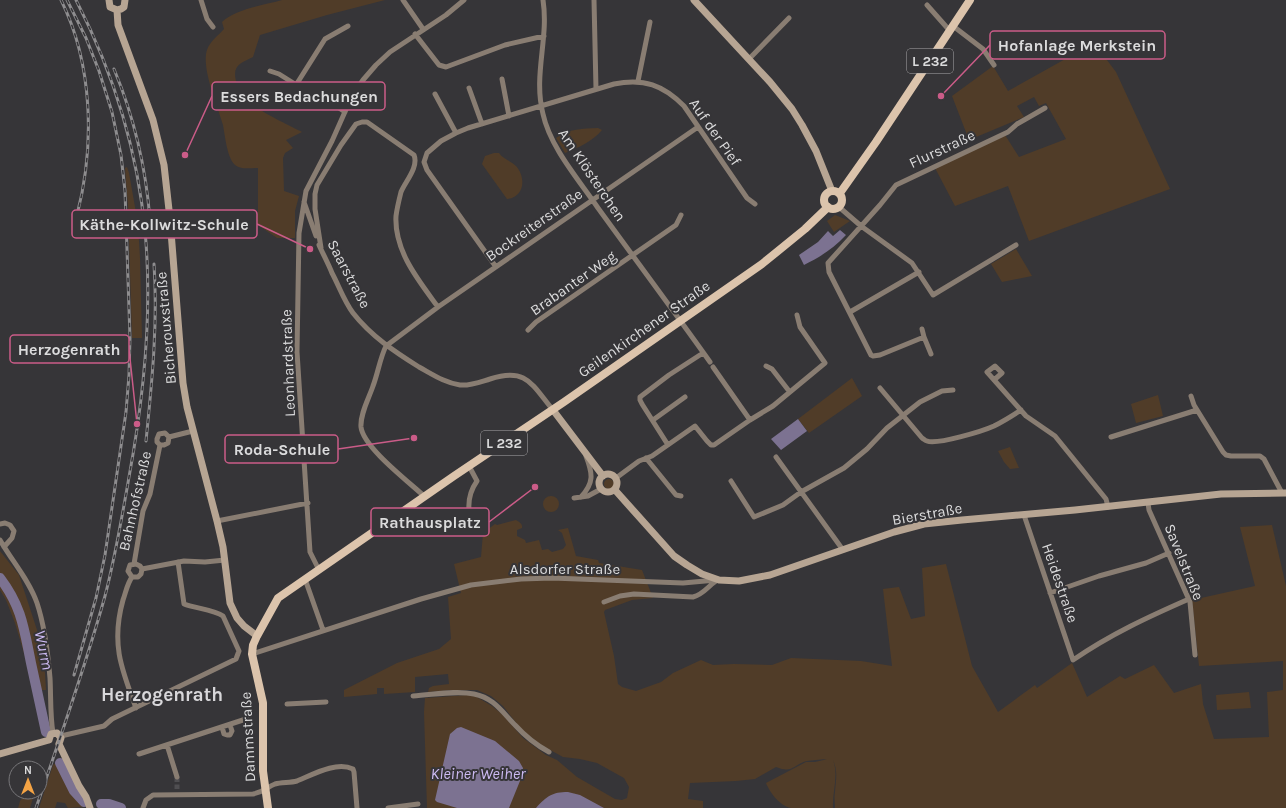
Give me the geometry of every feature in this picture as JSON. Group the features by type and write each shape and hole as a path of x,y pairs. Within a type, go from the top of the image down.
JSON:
{"main road":[{"path":"109,0 110,7 117,10 121,10 124,7 125,0"},
{"path":"694,0 783,97 799,119 836,192"},
{"name":"L 232","path":"836,192 876,142 970,0"},
{"name":"Bicherouxstraße","path":"117,10 116,18 118,25 153,120 164,165 170,219 183,383 193,431 217,521 225,560 229,596 237,618 244,626 257,636"},
{"path":"829,192 836,192 842,195 842,201 839,207 834,209 828,207 825,202 825,196 829,192"},
{"name":"Geilenkirchener Straße","path":"257,636 278,598 424,496 553,410 767,261 805,229 828,207"},
{"path":"553,410 603,476"},
{"path":"609,474 616,478 618,484 615,490 610,493 601,489 599,483 603,476 609,474"},
{"name":"Bierstraße","path":"615,490 674,556 702,574 719,580 738,581 761,577 894,532 924,524 1148,503 1221,494 1284,493"},
{"name":"Dammstraße","path":"257,636 253,645 252,654 263,703 263,772 265,791"},
{"path":"0,754 49,740 50,736 57,734 61,741 59,744 90,808"},
{"path":"49,740 53,744 59,744"},
{"name":"L 232","path":"265,791 268,808"}],"street":[{"path":"201,0 207,19 213,27"},
{"path":"403,0 423,30"},
{"path":"303,201 307,186 332,141 352,96 363,80 390,52 415,34 446,15 464,0"},
{"name":"Am Klösterchen","path":"544,0 544,36 540,69 541,106 551,139 592,200 681,321 750,420"},
{"path":"594,0 596,89"},
{"path":"927,5 951,28 984,50 994,65"},
{"path":"749,59 790,18"},
{"path":"638,81 650,22"},
{"path":"296,85 325,39 348,26"},
{"path":"415,34 442,67 451,66 505,45 544,36"},
{"path":"270,71 279,74 314,96 323,97 344,114"},
{"path":"502,79 509,116"},
{"name":"Auf der Pief","path":"496,267 427,170 424,162 425,155 432,148 456,133 596,89 625,82 638,81 657,86 673,96 684,106 747,198 755,204"},
{"path":"469,88 482,124"},
{"path":"435,94 456,133"},
{"name":"Flurstraße","path":"850,312 829,272 828,266 831,260 880,205 893,188 900,182 1008,132 1017,124 1045,108"},
{"path":"321,248 315,209 315,194 317,186 341,145 356,124 367,122 414,155 415,161 398,203 396,219 397,229 402,250 410,266 438,307"},
{"name":"Bockreiterstraße","path":"386,346 438,307 698,127"},
{"name":"Saarstraße","path":"303,201 321,248 347,303 366,327 386,346 435,376 454,384 466,385 508,374 523,377 530,382 553,410"},
{"name":"Leonhardstraße","path":"303,201 299,239 297,352 310,552 319,570"},
{"path":"839,207 861,226 907,258 933,295 1016,245"},
{"name":"Brabanter Weg","path":"528,330 536,322 676,225 681,215"},
{"path":"918,272 850,312 865,344 873,356 880,355 924,337"},
{"path":"616,478 639,461 668,445 695,426 711,446 714,445 773,406 789,391 825,363 800,327 797,315"},
{"path":"922,329 931,354"},
{"path":"386,346 382,354 379,369 363,415 361,427 364,436 374,450 424,496"},
{"path":"668,445 640,400 642,395 703,353"},
{"path":"766,366 772,368 789,391"},
{"path":"994,380 1021,410 1032,420 1055,436 1106,499 1108,507"},
{"path":"880,388 922,438 928,442 951,439 994,426 1012,417 1021,410"},
{"path":"731,481 754,517 783,504 801,492 827,479 854,461 886,428 902,415 931,396 942,391 952,390"},
{"path":"1191,396 1197,410 1226,456 1260,456 1264,459 1284,493"},
{"path":"653,420 685,397"},
{"path":"1111,437 1197,410"},
{"name":"Bahnhofstraße","path":"169,437 193,431"},
{"name":"Bahnhofstraße","path":"134,564 143,511 150,494 160,445 157,440 158,435 164,432 168,434 168,443 160,445"},
{"path":"581,497 588,488 591,478 590,466 584,450"},
{"path":"776,457 843,550"},
{"path":"646,458 676,495 681,496"},
{"path":"469,466 477,481 472,488 468,504 470,519 475,533"},
{"path":"574,498 588,496 601,489"},
{"path":"217,521 308,503"},
{"name":"Savelstraße","path":"1148,503 1149,510 1189,599 1195,655"},
{"name":"Heidestraße","path":"1024,515 1073,660 1100,642 1127,627 1189,599"},
{"path":"0,524 6,523 10,525 14,531 12,538 4,547"},
{"path":"0,540 27,583 40,615 50,676 51,721 57,734 104,726 112,719 236,659 239,651 223,616 219,613 184,604 178,562"},
{"path":"1050,593 1099,576 1146,563 1169,553"},
{"name":"Bahnhofstraße","path":"142,569 178,562 225,560"},
{"path":"134,564 140,566 142,569 140,576 136,578 132,577 128,569 130,565 134,564"},
{"path":"132,577 128,582 120,611 117,640 121,666 136,708"},
{"name":"Alsdorfer Straße","path":"252,654 322,630 450,590 484,583 552,578 683,583 719,580"},
{"path":"305,579 322,630"},
{"path":"604,602 620,596 634,594 693,597 702,594 708,586 719,580"},
{"path":"413,696 464,693 490,699 524,735 539,747 549,752"},
{"path":"287,704 326,702"},
{"path":"139,754 249,718"},
{"path":"222,728 224,734 227,736 230,735 232,731 230,725"},
{"path":"167,745 177,777"},
{"path":"143,808 146,800 153,795 253,794 265,791 275,784 298,780 315,772 326,769 349,767 353,769 355,775 357,808"},
{"path":"177,789 177,795"},
{"path":"388,808 418,804"}],"shaded area":[{"path":"282,0 385,0 260,35 253,57 241,63 236,68 236,83 243,97 262,111 302,132 286,140 293,148 285,153 283,158 284,191 299,196 295,211 295,238 277,238 258,225 258,168 239,167 234,164 227,146 223,125 206,67 208,47 224,29 222,22 234,14 242,11"},
{"path":"1094,43 1116,72 1170,189 1029,241 1008,186 955,206 935,168 1005,135 1019,157 1066,139 1046,103 1039,106 1034,97 1017,106 1024,117 969,140 952,96 993,66 1008,91"},
{"path":"598,128 602,130 594,138 565,153 556,138 566,132"},
{"path":"499,153 514,164 519,170 522,186 517,195 513,197 507,199 482,164 485,156"},
{"path":"127,167 138,224 142,338 132,338 128,206 125,168"},
{"path":"835,215 850,221 834,232 827,221"},
{"path":"1016,249 1032,276 1002,282 991,264"},
{"path":"852,378 862,396 809,433 798,419"},
{"path":"1158,395 1163,416 1136,423 1131,404"},
{"path":"1010,447 1019,468 1010,469 998,451"},
{"path":"607,479 611,479 613,480 613,488 607,489 604,486 604,482"},
{"path":"551,496 558,501 559,504 554,511 551,512 544,507 543,504 548,497"},
{"path":"516,520 522,525 522,528 517,530 517,536 525,540 526,543 539,540 542,550 548,549 552,552 563,549 566,545 562,533 558,530 568,528 576,556 598,560 599,563 642,570 653,598 632,600 605,610 604,612 614,656 618,684 622,687 636,691 661,682 673,673 701,660 713,665 772,665 791,658 861,661 892,666 883,589 899,587 911,619 925,616 922,568 946,564 972,666 998,712 1035,685 1037,688 1072,663 1087,697 1120,676 1125,679 1154,665 1174,693 1201,684 1203,704 1214,739 1269,737 1267,692 1283,690 1283,661 1199,666 1192,600 1255,586 1240,527 1272,525 1286,586 1286,808 835,808 836,768 833,760 820,759 803,762 790,769 776,767 755,779 690,783 688,799 703,801 703,808 427,808 424,712 425,698 468,695 475,696 492,706 503,715 523,738 546,755 557,760 577,777 615,799 622,800 627,798 629,787 624,778 597,763 563,757 541,745 521,729 503,706 491,696 477,690 428,692 429,688 433,686 449,684 448,674 415,677 415,692 384,694 384,688 377,688 377,694 344,697 344,690 397,663 439,649 451,639 448,597 461,593 454,564 481,557 483,533 495,524 497,525"},
{"path":"0,551 19,575 38,633 45,673 46,690 35,690 15,623 6,600 0,590"},
{"path":"1249,692 1251,708 1217,710 1216,695"},
{"path":"828,759 833,760 835,766 833,808 787,807 776,798 766,783 806,762 815,762"},
{"path":"57,762 64,763 86,807 68,808 65,803 57,802 55,808 39,808 42,800 48,800 48,780 53,765"},
{"path":"32,800 30,808 18,808 20,801"}],"water":[{"path":"840,230 846,235 841,240 826,252 804,265 799,255 818,242 828,231 833,236"},
{"path":"798,419 807,431 781,450 771,439"},
{"name":"Kleiner Weiher","path":"461,727 495,741 519,761 523,768 522,776 509,808 457,808 435,800 450,734 457,728"},
{"path":"568,792 580,795 604,808 536,808 543,800 554,794"}],"waterway":[{"name":"Wurm","path":"0,578 13,599 21,619 46,732"},
{"name":"Wurm","path":"60,763 74,791 84,802"},
{"name":"Wurm","path":"101,804 109,804 121,808"}],"tunnel":[{"path":"177,777 177,789"}],"railway":[{"path":"61,0 72,25 80,51 88,106 87,161 77,215"},
{"path":"67,0 86,38 99,71 112,112 121,155 125,191 130,338 126,412 105,555 96,598 74,675"},
{"path":"36,808 81,676 109,582 129,477 139,414 146,352 148,292 145,234 137,175 123,117 103,59 76,0"},
{"path":"114,69 128,106 138,143 146,181 150,220"},
{"path":"146,441 155,330 154,264"}],"place":[{"name":"Hofanlage Merkstein","path":"941,96"},
{"name":"Essers Bedachungen","path":"185,155"},
{"name":"Käthe-Kollwitz-Schule","path":"310,249"},
{"name":"Herzogenrath","path":"137,424"},
{"name":"Roda-Schule","path":"414,438"},
{"name":"Rathausplatz","path":"535,487"}],"district":[{"name":"Herzogenrath","path":"162,695"}]}
